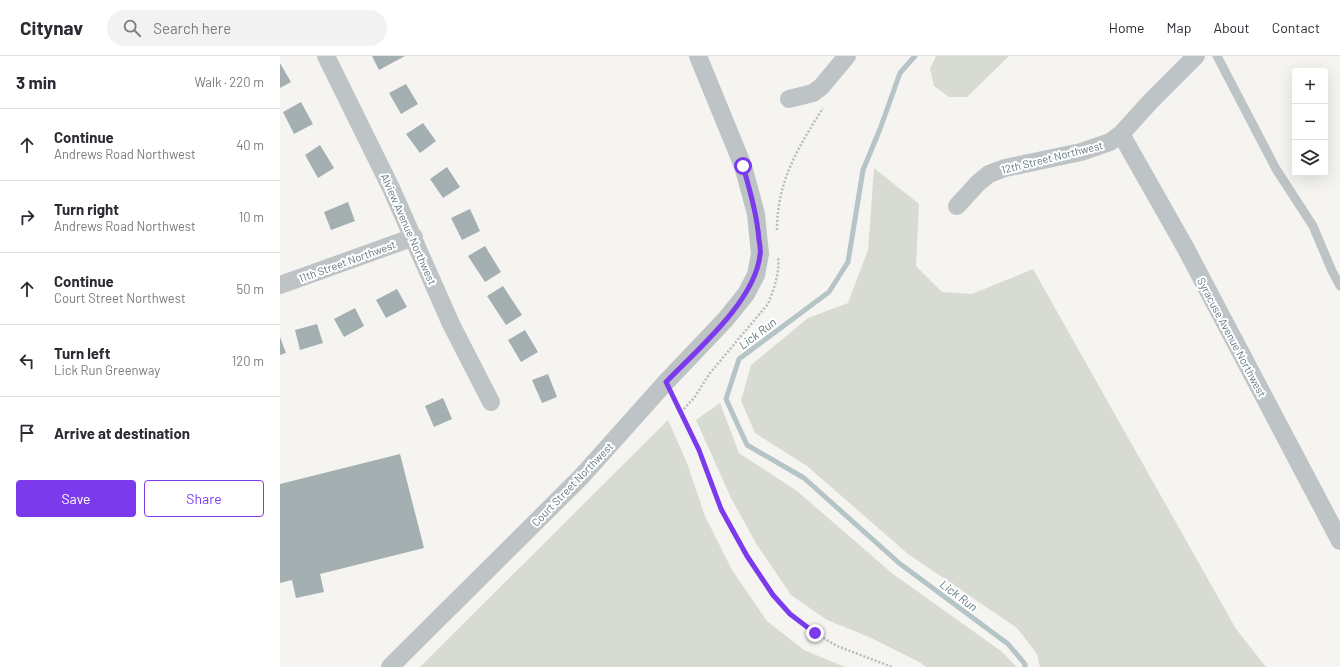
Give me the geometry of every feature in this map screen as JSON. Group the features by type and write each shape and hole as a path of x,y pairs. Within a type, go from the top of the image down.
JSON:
{"street":[{"name":"Alview Avenue Northwest","path":"326,56 414,237 451,324 491,402"},
{"name":"Court Street Northwest","path":"390,667 581,477 666,382 716,330 746,294 756,275 760,254 756,214 743,166 698,56"},
{"path":"789,99 813,93 821,87 847,56"},
{"name":"12th Street Northwest","path":"957,206 978,183 989,174 1005,168 1081,152 1110,142 1121,134 1150,102 1196,56"},
{"name":"Syracuse Avenue Northwest","path":"1121,134 1185,247 1340,541"},
{"name":"11th Street Northwest","path":"280,285 414,237"}],"lane":[{"path":"1217,56 1276,169 1313,226 1340,286"}],"path":[{"path":"666,382 699,450 721,509 747,556 773,595 790,614 815,633 837,646 892,667"}],"shaded area":[{"path":"936,56 1009,56 967,97 949,97 934,86 930,69"},
{"path":"874,168 919,204 916,266 942,292 972,294 1033,269 1236,629 1266,667 1040,667 1037,654 1017,628 908,554 807,466 755,433 741,401 751,365 808,318 848,303 868,250"},
{"path":"720,403 739,453 797,491 893,574 1001,651 1016,667 926,667 921,663 869,637 827,620 791,595 757,545 731,498 696,420"},
{"path":"668,420 687,463 705,516 732,570 767,621 804,650 845,667 420,667"}],"building":[{"path":"372,56 405,56 379,70"},
{"path":"280,63 291,82 280,88"},
{"path":"406,84 418,104 401,114 389,93"},
{"path":"301,102 313,124 294,134 283,112"},
{"path":"423,123 436,141 420,153 406,134"},
{"path":"320,145 334,168 318,178 305,155"},
{"path":"447,167 460,187 443,198 430,179"},
{"path":"348,202 355,221 331,230 324,212"},
{"path":"470,209 480,231 462,240 451,218"},
{"path":"485,246 501,272 485,282 468,256"},
{"path":"503,286 522,315 506,325 487,296"},
{"path":"397,289 407,307 386,318 376,300"},
{"path":"355,308 364,326 344,337 334,319"},
{"path":"317,324 323,343 300,350 295,330"},
{"path":"525,330 538,352 521,362 508,340"},
{"path":"280,337 286,353 280,355"},
{"path":"548,374 557,397 542,403 532,380"},
{"path":"443,398 452,419 434,427 425,406"},
{"path":"400,454 424,548 320,574 324,592 296,598 292,580 280,583 280,484"}],"waterway":[{"name":"Lick Run","path":"915,56 900,73 880,129 863,170 848,262 829,292 739,359 726,399 747,445 804,478 899,563 1008,644 1025,664 1025,667"}],"route":[{"path":"743,166 756,214 759,234 760,254 756,275 746,294 725,320 666,382 699,450 721,509 747,556 773,595 790,614 815,633"}]}
